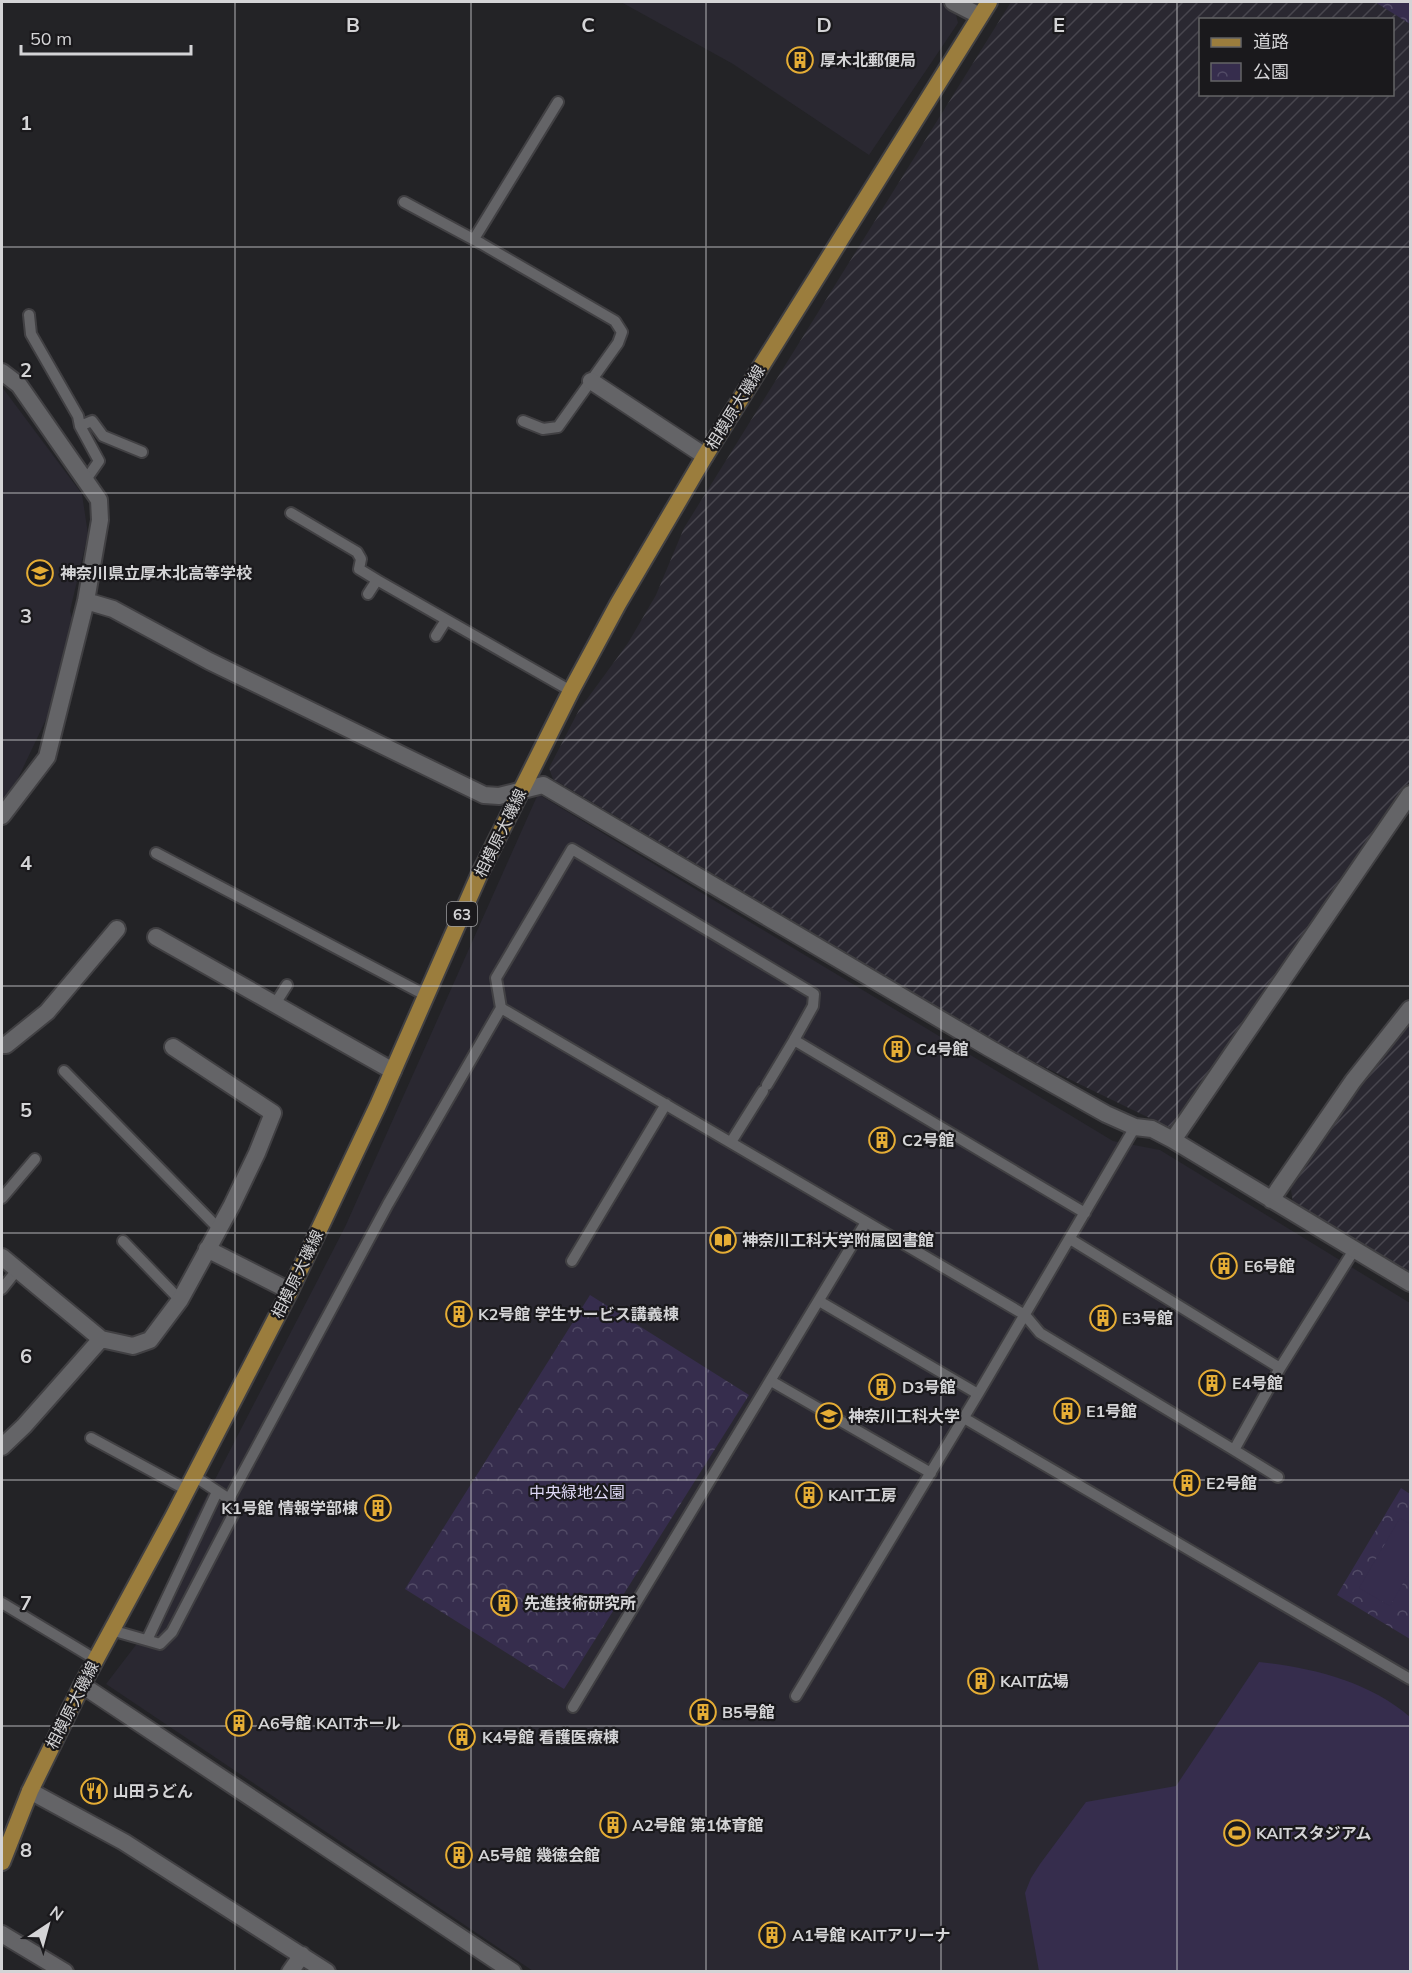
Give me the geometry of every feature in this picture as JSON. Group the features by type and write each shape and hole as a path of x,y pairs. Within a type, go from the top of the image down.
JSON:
{"main road":[{"name":"相模原大磯線","path":"2,1862 30,1791 95,1659 191,1483 290,1292 393,1071 480,873 571,691 618,604 705,456 984,9"}],"street":[{"path":"953,2 984,9"},
{"path":"2,372 19,385 99,500 100,520 86,601 47,757 2,816"},
{"path":"591,381 705,456"},
{"path":"86,601 113,609 209,661 484,795 499,796 543,785 989,1048 1106,1114 1135,1127 1152,1129 1173,1140 1410,1283"},
{"path":"1173,1140 1408,803"},
{"path":"2,1045 6,1046 46,1012 117,929"},
{"path":"156,937 393,1071"},
{"path":"1271,1200 1353,1081 1410,1009"},
{"path":"2,1257 101,1339 133,1346 150,1340 180,1300 232,1205 273,1113 173,1047"},
{"path":"207,1249 290,1292"},
{"path":"2,1447 24,1426 101,1339"},
{"path":"82,1685 513,1971"},
{"path":"30,1791 124,1842 327,1971"},
{"path":"2,1934 65,1971"},
{"path":"290,1971 302,1955"}],"lane":[{"path":"474,239 558,102"},
{"path":"404,202 474,239 615,321 622,332 618,343 558,428 543,429 523,422"},
{"path":"29,315 31,334 78,416 80,426 99,461 85,481"},
{"path":"80,426 92,421 103,436 142,452"},
{"path":"291,513 357,552 361,559 359,569 571,691"},
{"path":"368,594 377,580"},
{"path":"436,636 446,620"},
{"path":"229,1499 388,1204 501,1008 496,978 572,849 814,994 813,1006 794,1040 731,1142"},
{"path":"156,853 427,996"},
{"path":"275,1004 287,985"},
{"path":"501,1008 1025,1315 1040,1333 1278,1477"},
{"path":"794,1040 1084,1214"},
{"path":"64,1071 218,1228"},
{"path":"572,1261 666,1104"},
{"path":"796,1696 964,1418 1135,1127"},
{"path":"2,1198 35,1159"},
{"path":"573,1707 866,1222"},
{"path":"1070,1239 1280,1368"},
{"path":"123,1241 180,1300"},
{"path":"1234,1450 1280,1368 1354,1250"},
{"path":"2,1289 17,1270"},
{"path":"819,1300 978,1394"},
{"path":"771,1381 931,1473"},
{"path":"964,1418 1410,1679"},
{"path":"91,1438 191,1483 217,1492 229,1499 234,1513 172,1632 160,1644 111,1630"},
{"path":"147,1640 217,1492"},
{"path":"2,1603 95,1659"}],"shaded area":[{"path":"621,2 940,2 955,10 958,23 869,155 733,64"},
{"path":"1011,2 1410,2 1410,781 1179,1124 1170,1128 991,1041 553,779 549,768 579,710 628,643 656,595 684,528"},
{"name":"神奈川県立厚木北高等学校","path":"2,387 82,494 88,534 70,611 75,627 50,711 13,789 2,804"},
{"name":"神奈川工科大学","path":"538,794 1113,1141 1160,1150 1410,1303 1410,1971 533,1971 106,1684 142,1637 167,1589 189,1530 345,1227"},
{"path":"1410,1021 1410,1272 1293,1202 1290,1184"}],"green space":[{"path":"1375,2 1410,2 1410,24"},
{"name":"中央緑地公園","path":"590,1295 749,1395 564,1689 405,1589"},
{"path":"1401,1488 1410,1494 1410,1639 1337,1595"},
{"path":"1400,1518 1410,1524 1410,1571 1390,1606 1359,1588"},
{"name":"KAITスタジアム","path":"1259,1662 1299,1668 1339,1678 1376,1694 1410,1717 1410,1971 1039,1971 1025,1893 1040,1864 1086,1802 1176,1786"}],"place":[{"name":"厚木北郵便局","path":"800,60"},
{"name":"神奈川県立厚木北高等学校","path":"40,573"},
{"name":"C4号館","path":"897,1049"},
{"name":"C2号館","path":"882,1140"},
{"name":"神奈川工科大学附属図書館","path":"723,1240"},
{"name":"E6号館","path":"1224,1266"},
{"name":"K2号館 学生サービス講義棟","path":"459,1314"},
{"name":"E3号館","path":"1103,1318"},
{"name":"E4号館","path":"1212,1383"},
{"name":"D3号館","path":"882,1387"},
{"name":"E1号館","path":"1067,1411"},
{"name":"神奈川工科大学","path":"829,1416"},
{"name":"E2号館","path":"1187,1483"},
{"name":"KAIT工房","path":"809,1495"},
{"name":"K1号館 情報学部棟","path":"378,1508"},
{"name":"先進技術研究所","path":"504,1603"},
{"name":"KAIT広場","path":"981,1681"},
{"name":"B5号館","path":"703,1712"},
{"name":"A6号館 KAITホール","path":"239,1723"},
{"name":"K4号館 看護医療棟","path":"462,1737"},
{"name":"山田うどん","path":"94,1791"},
{"name":"A2号館 第1体育館","path":"613,1825"},
{"name":"KAITスタジアム","path":"1237,1833"},
{"name":"A5号館 幾徳会館","path":"459,1855"},
{"name":"A1号館 KAITアリーナ","path":"772,1935"}]}
